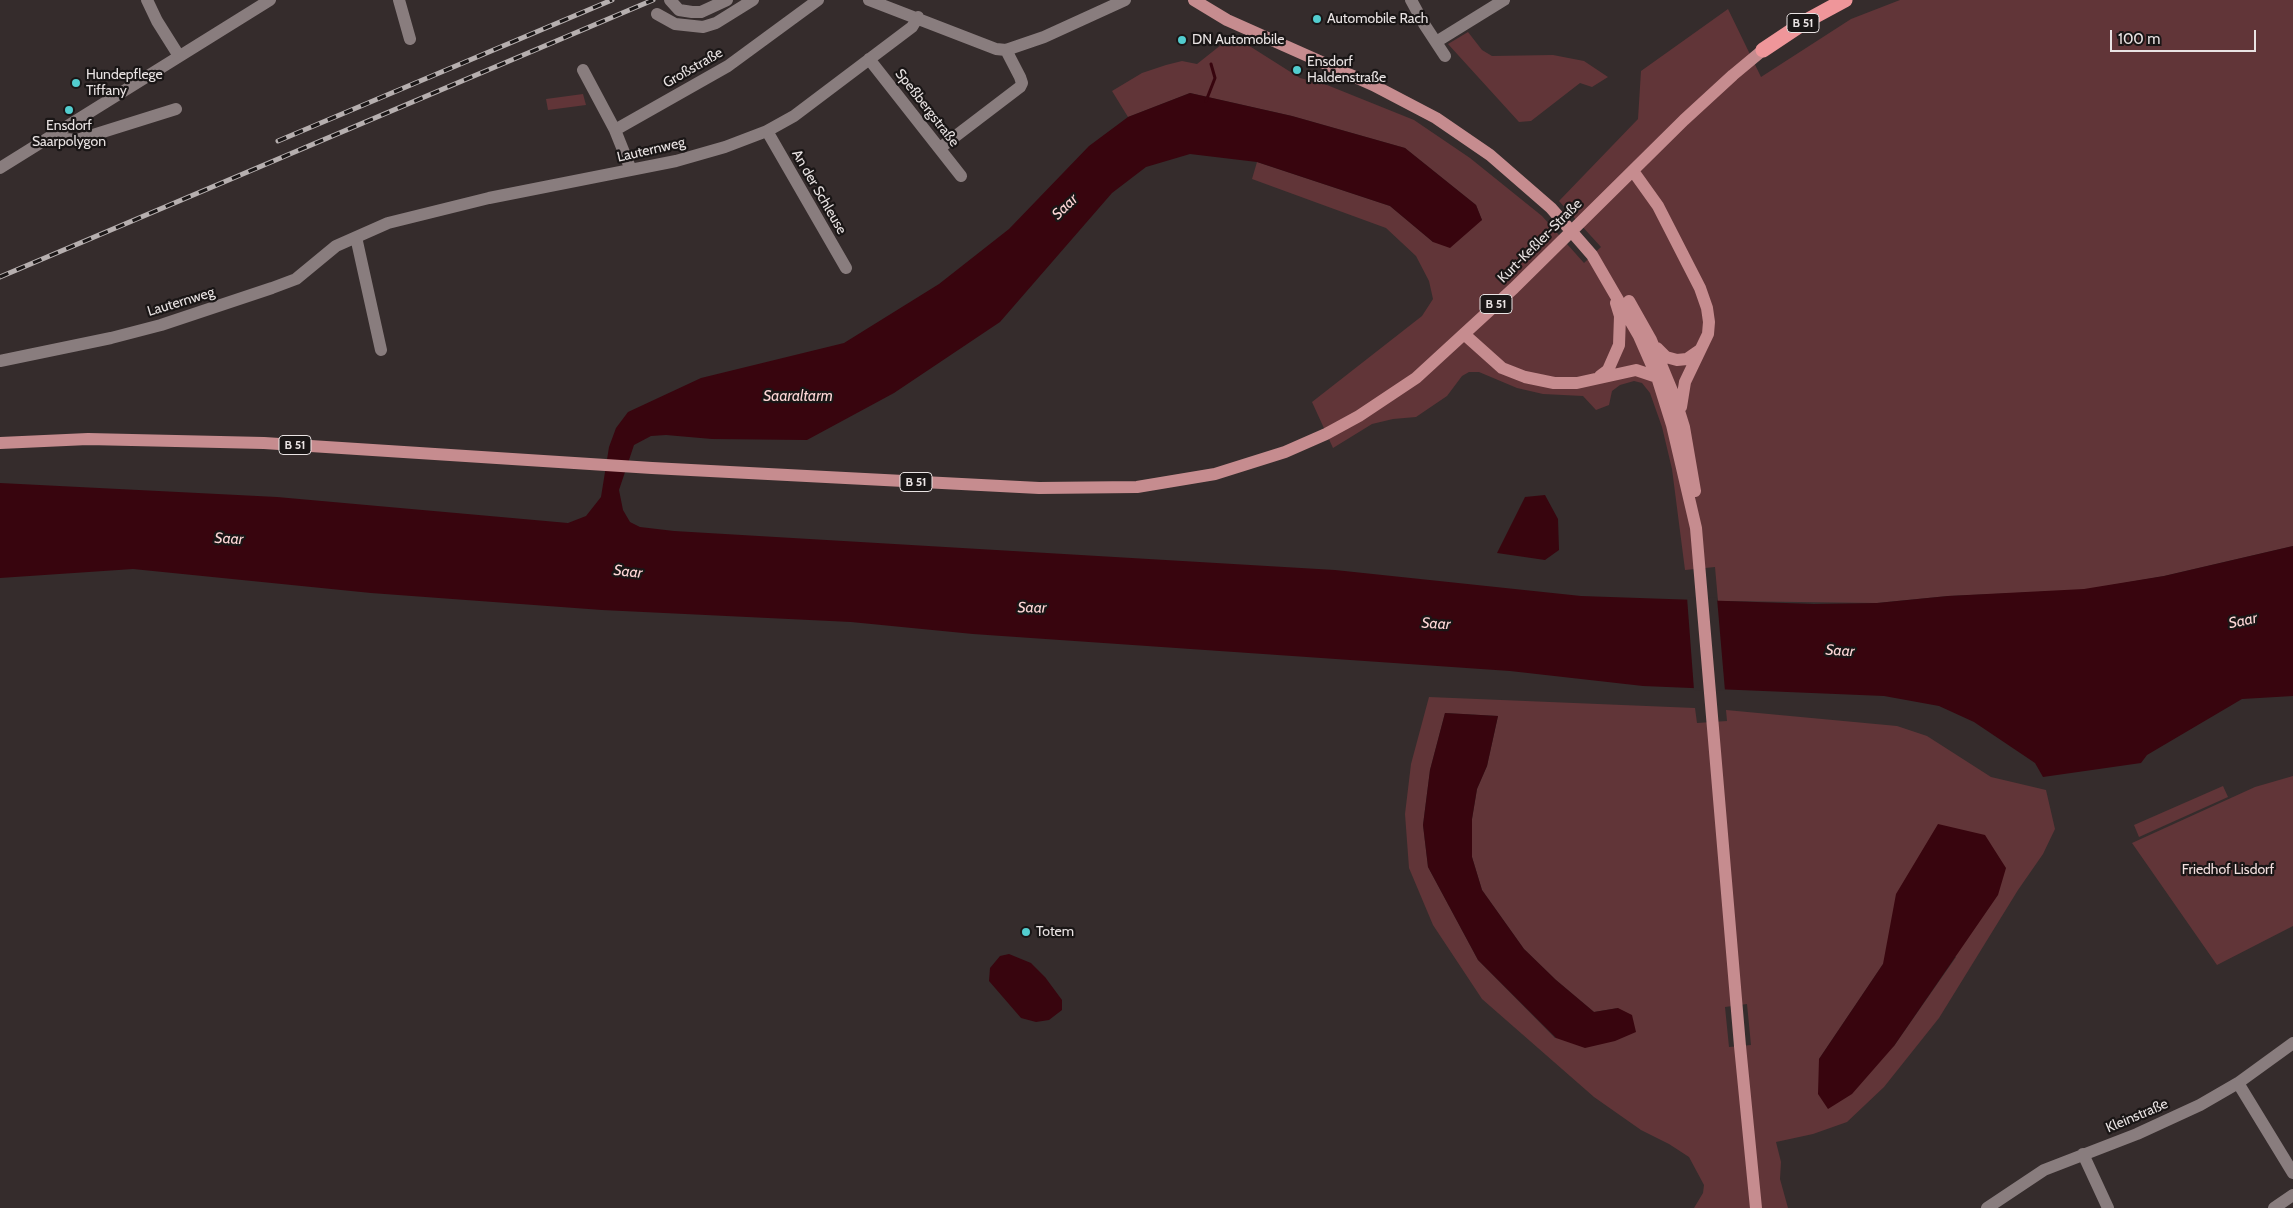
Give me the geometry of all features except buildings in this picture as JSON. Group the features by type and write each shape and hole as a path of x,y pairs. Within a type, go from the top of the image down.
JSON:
{"highway":[{"name":"B 51","path":"1763,50 1808,20 1845,0"}],"main road":[{"path":"1203,2 1227,20 1373,86 1436,118 1464,135 1519,179 1551,208 1632,305 1663,367 1684,427"},
{"name":"Kurt-Keßler-Straße","path":"0,443 88,439 264,443 652,468 1039,488 1094,489 1181,481 1251,464 1326,434 1359,416 1416,378 1732,75 1763,50"},
{"path":"1632,170 1658,206 1700,288 1709,322 1703,347 1685,382 1681,396 1684,427 1693,469 1696,528 1736,1005 1756,1208"},
{"path":"1596,260 1635,328 1657,377 1672,424 1696,528"},
{"path":"1600,376 1608,370 1615,358 1621,332 1620,316 1608,281"},
{"path":"1464,334 1502,368 1525,377 1554,383 1577,383 1600,376 1636,370 1657,377"},
{"path":"1651,340 1666,357 1677,360 1687,359 1703,347"}],"street":[{"path":"147,0 157,21 179,56"},
{"path":"0,168 270,0"},
{"path":"399,0 410,39"},
{"path":"670,1 679,10 701,12 728,0"},
{"path":"657,14 675,24 703,27 716,23 753,0"},
{"name":"Großstraße","path":"615,130 728,66 818,0"},
{"path":"869,0 996,49 1006,50 1044,37 1125,0"},
{"path":"1411,0 1445,56"},
{"path":"1436,42 1504,0"},
{"name":"Lauternweg","path":"0,360 111,338 161,325 255,294 296,279 336,246 388,223 440,209 709,152 767,130 809,106 912,27 918,18"},
{"path":"940,148 1020,87 1022,83 1006,50"},
{"name":"Speßbergstraße","path":"869,59 961,176"},
{"path":"583,70 615,130 631,170"},
{"path":"56,134 66,139 77,140 176,109"},
{"name":"An der Schleuse","path":"767,130 846,268"},
{"path":"356,237 381,350"},
{"name":"Kleinstraße","path":"1996,1206 2044,1170 2169,1120 2238,1083 2293,1043"},
{"path":"2238,1083 2293,1173"},
{"path":"2083,1154 2108,1208"},
{"path":"2274,1208 2293,1195"}],"green space":[{"path":"1900,0 2293,0 2293,546 2164,576 2084,590 1948,596 1877,603 1718,601 1715,567 1685,570 1672,469 1662,427 1650,393 1642,383 1634,381 1620,385 1612,391 1609,405 1596,410 1583,396 1543,394 1517,388 1479,372 1469,372 1462,376 1447,396 1416,417 1393,419 1372,424 1333,448 1312,402 1422,316 1433,299 1429,281 1416,256 1386,228 1252,179 1257,162 1390,206 1433,242 1482,220 1476,205 1405,148 1292,116 1190,93 1128,117 1112,91 1142,73 1166,65 1182,61 1197,64 1231,37 1240,40 1300,78 1327,85 1414,120 1470,158 1542,216 1584,263 1601,247 1559,201 1638,119 1641,71 1728,9 1761,77 1851,19"},
{"path":"1468,32 1482,50 1492,56 1553,55 1584,61 1608,77 1592,87 1580,83 1531,121 1519,122 1448,44"},
{"path":"583,94 586,105 548,110 546,99"},
{"path":"1429,697 1695,708 1697,723 1727,721 1726,710 1897,726 1927,736 1991,777 2046,790 2055,829 2043,854 2018,890 1939,1018 1884,1087 1847,1122 1813,1134 1776,1142 1781,1162 1780,1179 1788,1208 1694,1208 1703,1193 1704,1185 1689,1157 1669,1144 1641,1130 1594,1097 1482,999 1433,925 1409,868 1405,814 1411,764","holes":["1445,713 1498,716 1487,766 1477,789 1472,819 1472,857 1482,890 1524,949 1556,980 1594,1012 1618,1008 1555,1038 1478,960 1428,867 1423,825 1430,770","1956,957 1894,1046 1819,1059 1883,964","1747,1004 1751,1045 1729,1047 1725,1007"]},
{"name":"Friedhof Lisdorf","path":"2293,776 2293,926 2217,965 2132,843 2255,787"},
{"path":"2223,786 2228,797 2139,837 2134,825"}],"water":[{"path":"1190,93 1292,116 1405,148 1476,205 1482,220 1450,248 1433,242 1390,206 1257,162 1190,154 1146,167 1112,193 1000,322 894,393 807,440 712,439 666,435 651,436 634,445 619,490 623,510 630,522 640,527 674,531 1335,570 1581,596 1814,604 1877,603 1948,596 2084,589 2164,576 2293,546 2293,696 2242,699 2147,755 2141,763 2043,777 2035,763 1974,722 1939,706 1884,696 1643,686 1510,671 973,634 851,622 602,610 371,593 133,569 0,578 0,483 277,497 568,523 586,516 601,497 609,447 616,428 628,412 701,378 844,343 939,284 1009,229 1089,146 1128,117"},
{"path":"1545,495 1558,519 1559,550 1545,560 1497,553 1525,497"},
{"path":"1445,713 1498,716 1487,766 1477,789 1472,819 1472,857 1482,890 1524,949 1556,980 1594,1012 1618,1008 1632,1015 1636,1032 1615,1041 1585,1048 1556,1038 1478,960 1428,867 1423,825 1430,770"},
{"path":"1938,824 1985,835 2006,868 1998,895 1894,1046 1852,1094 1828,1109 1818,1094 1819,1059 1883,964 1896,894"},
{"path":"1009,954 1031,963 1045,977 1062,1000 1062,1010 1049,1020 1036,1022 1021,1018 989,981 990,968 1000,956"}],"pier":[{"path":"1687,597 1717,598 1725,691 1694,690"}],"waterway":[{"path":"1206,101 1215,78 1211,64"}],"railway":[{"path":"278,141 612,0"},
{"path":"0,277 653,0"}],"place":[{"name":"Automobile Rach","path":"1317,19"},
{"name":"DN Automobile","path":"1182,40"},
{"name":"Ensdorf Haldenstraße","path":"1297,70"},
{"name":"Hundepflege Tiffany","path":"76,83"},
{"name":"Ensdorf Saarpolygon","path":"69,110"},
{"name":"Totem","path":"1026,932"}],"water label":[{"name":"Saar","path":"1065,207"},
{"name":"Saaraltarm","path":"798,397"},
{"name":"Saar","path":"229,539"},
{"name":"Saar","path":"628,572"},
{"name":"Saar","path":"1032,608"},
{"name":"Saar","path":"2243,621"},
{"name":"Saar","path":"1436,624"},
{"name":"Saar","path":"1840,651"}]}
